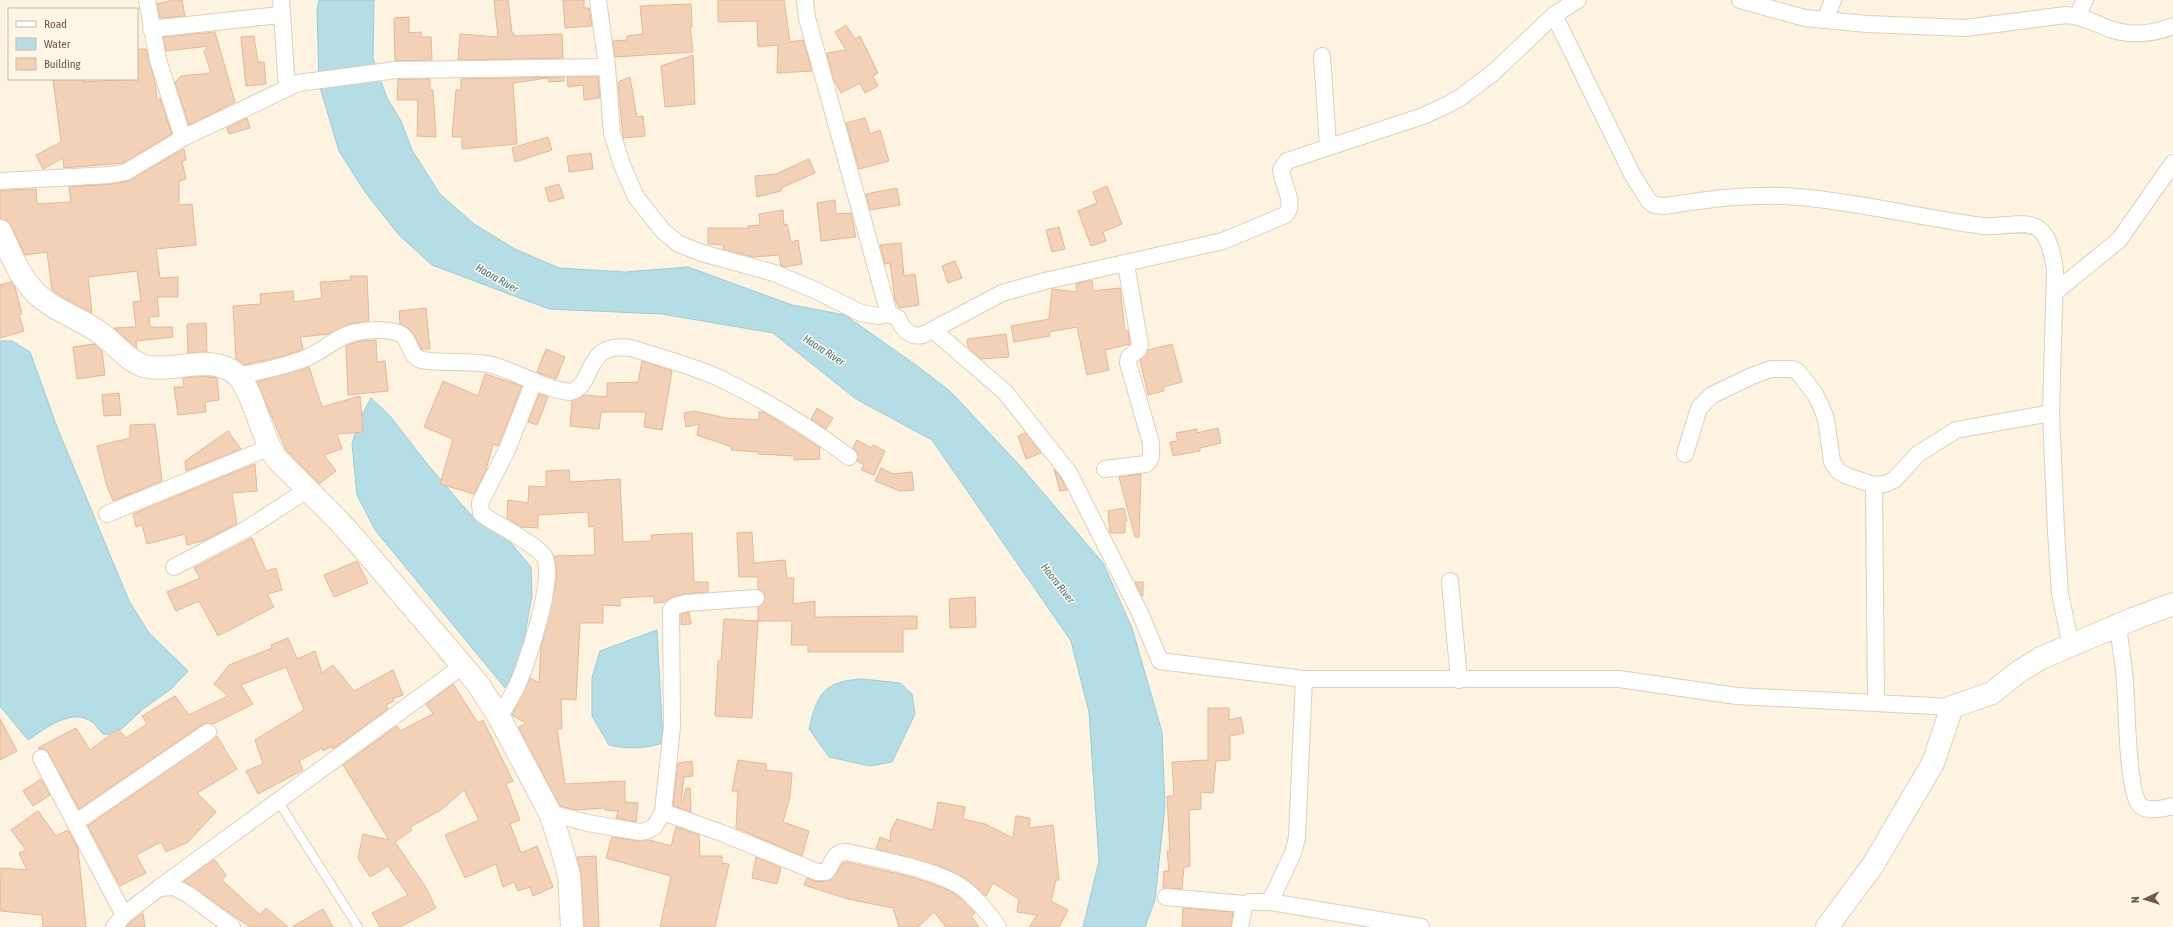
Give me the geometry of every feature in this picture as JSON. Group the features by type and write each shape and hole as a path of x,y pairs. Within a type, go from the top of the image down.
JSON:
{"street":[{"path":"147,0 158,60 183,138"},
{"path":"598,0 607,67 612,133 622,166 636,197 663,231 679,244 702,253 774,273 817,291 861,313 878,316 889,314 898,318 901,325 910,335 919,336 1002,293 1045,281 1223,241 1284,215 1288,212 1290,205 1281,175 1283,166 1292,159 1423,116 1461,98 1494,72 1554,15 1572,2"},
{"path":"805,0 807,18 889,314"},
{"path":"1740,0 1805,18 1867,24 1965,28 2066,15 2077,16 2112,30 2128,33 2150,32 2173,26"},
{"path":"1825,20 1833,0"},
{"path":"2077,16 2085,0"},
{"path":"152,29 281,8 292,85"},
{"path":"1554,15 1632,174 1648,201 1654,205 1665,206 1736,197 1798,197 1886,209 1984,226 2023,224 2039,229 2044,235 2052,252 2055,270 2051,413 2057,559 2060,594 2071,646"},
{"path":"1322,56 1328,147"},
{"path":"0,181 126,172 183,138 292,85 396,70 607,67"},
{"path":"2055,292 2119,240 2173,163"},
{"path":"0,230 24,281 35,293 102,334 142,366 155,368 213,364 227,368 238,376 245,386 268,448 279,462 337,519 361,546 461,667 478,684 499,718 550,813 561,846 568,875 572,927"},
{"path":"1105,469 1146,464 1150,460 1151,455 1151,443 1128,363 1129,357 1138,350 1140,345 1126,264"},
{"path":"933,330 1005,392 1069,473 1140,613 1160,661 1304,679 1619,679 1737,696 1952,707 1992,693 2030,664 2118,625 2173,604"},
{"path":"238,376 304,360 318,353 347,334 394,332 401,335 408,342 415,356 421,360 477,362 566,391 573,391 579,387 602,351 619,346 630,348 716,377 768,404 826,440 849,457"},
{"path":"1685,454 1699,408 1712,395 1754,375 1771,369 1787,368 1798,372 1815,394 1821,406 1826,419 1832,462 1838,471 1847,476 1874,485 1885,484 1894,480 1918,454 1956,430 2051,413"},
{"path":"499,718 518,684 536,631 544,597 546,563 544,557 537,549 481,513 480,503 507,450 534,381"},
{"path":"107,514 268,448"},
{"path":"1874,485 1876,702"},
{"path":"174,567 245,530 307,490"},
{"path":"1450,581 1459,680"},
{"path":"550,813 588,823 640,832 654,828 663,812 672,727 671,610 675,606 686,602 756,598"},
{"path":"2118,625 2125,682 2131,770 2136,798 2141,806 2147,809 2173,806"},
{"path":"41,758 75,823 119,921 159,888 461,667"},
{"path":"1270,902 1293,853 1297,838 1304,679"},
{"path":"1827,927 1873,865 1933,763 1952,707"},
{"path":"75,823 208,732"},
{"path":"663,812 722,833 817,872 826,872 834,856 840,852 847,852 907,867 954,882 972,896 998,927"},
{"path":"159,888 174,887 189,895 232,927"},
{"path":"1166,897 1245,904 1250,902 1270,902 1421,927"},
{"path":"1240,927 1245,904"}],"lane":[{"path":"278,801 358,927"}],"water":[{"name":"Haora River","path":"319,0 374,0 373,58 387,98 401,121 412,150 440,194 474,224 515,249 559,268 625,272 688,267 792,305 845,315 951,392 1022,468 1103,563 1132,628 1162,732 1165,806 1155,900 1145,927 1083,927 1099,861 1089,712 1071,641 932,440 856,399 773,333 662,314 549,309 432,265 399,235 365,192 339,151 319,84 317,10"},
{"path":"0,341 12,341 30,352 57,427 129,601 149,633 188,671 171,689 143,709 115,735 103,734 92,722 84,718 76,717 58,721 28,740 0,706"},
{"path":"371,398 390,416 428,465 470,514 505,536 531,567 532,595 521,656 505,688 375,530 357,495 352,444 359,420"},
{"path":"657,630 663,743 636,748 609,745 592,716 592,678 600,651"},
{"path":"862,679 900,683 912,694 915,714 892,762 870,766 829,757 809,729 815,706 825,691 831,686 839,683 849,680"}],"building":[{"path":"173,0 182,0 185,16 160,18 157,4"},
{"path":"494,0 508,0 512,33 514,33 514,36 562,34 563,58 458,60 460,34 498,37"},
{"path":"563,0 584,0 584,8 589,8 592,26 565,28"},
{"path":"718,0 784,0 790,42 803,40 812,71 777,73 778,45 758,47 757,21 718,22"},
{"path":"691,4 692,27 690,27 693,52 615,57 613,41 627,40 627,36 643,34 640,6"},
{"path":"409,17 409,33 421,32 421,37 431,37 432,60 395,61 394,18"},
{"path":"846,25 855,39 860,36 878,73 873,76 878,86 865,93 860,83 841,93 833,78 827,53 846,50 835,32"},
{"path":"215,32 235,102 189,125 175,82 181,76 211,73 204,51 209,46 166,51 163,37"},
{"path":"254,36 258,62 264,62 266,84 246,86 241,37"},
{"path":"138,49 146,49 155,81 157,101 160,98 172,134 123,163 64,168 63,158 43,169 36,155 61,142 53,80 84,80 84,82 138,80"},
{"path":"693,55 695,104 665,107 661,66"},
{"path":"564,77 564,81 549,82 548,78 513,83 517,144 462,149 462,137 452,137 456,90 461,90 461,79"},
{"path":"567,77 598,77 600,98 584,100 583,85 568,87"},
{"path":"630,77 637,117 643,116 645,136 623,138 618,82"},
{"path":"398,79 430,79 430,90 433,90 436,137 417,136 418,100 397,100"},
{"path":"247,118 250,128 229,134 227,128"},
{"path":"865,118 870,134 880,130 889,161 859,169 846,123"},
{"path":"548,137 552,150 515,162 512,148"},
{"path":"184,149 186,160 182,161 186,179 179,181 179,205 192,204 196,245 156,249 160,278 178,277 178,297 157,297 159,316 149,317 150,327 172,327 173,337 136,341 137,349 114,328 136,327 133,302 141,301 137,271 88,277 92,313 64,298 52,290 47,252 25,255 11,225 7,221 0,219 0,190 36,189 37,204 71,202 69,187 111,184 128,181"},
{"path":"591,153 593,169 569,172 567,156"},
{"path":"809,159 815,173 781,188 781,191 757,197 755,176 776,174"},
{"path":"559,184 564,198 549,202 545,188"},
{"path":"1107,186 1122,224 1103,232 1106,241 1091,246 1078,211 1097,203 1093,192"},
{"path":"897,188 900,205 870,210 866,194"},
{"path":"835,200 836,214 851,213 856,237 821,241 817,203"},
{"path":"783,210 784,225 787,224 791,242 798,240 802,264 785,267 781,266 779,255 753,257 723,249 724,245 708,244 708,228 749,228 748,226 760,225 759,214"},
{"path":"1059,227 1065,249 1052,252 1046,230"},
{"path":"901,243 904,276 915,274 919,305 899,308 895,300 890,263 885,264 880,245"},
{"path":"955,261 962,278 948,283 942,266"},
{"path":"350,276 367,276 369,321 348,324 329,334 300,337 303,349 287,355 244,365 236,359 233,306 261,304 260,294 293,291 294,302 322,298 320,282 351,280"},
{"path":"1092,280 1093,291 1120,288 1125,331 1128,331 1130,344 1105,350 1109,370 1087,375 1077,327 1049,332 1050,336 1014,342 1011,326 1049,319 1052,289 1077,292 1076,284"},
{"path":"11,282 15,287 22,314 19,315 24,331 0,338 0,285"},
{"path":"426,308 430,349 421,349 412,331 400,324 399,311"},
{"path":"206,323 207,352 188,353 187,324"},
{"path":"1006,334 1009,357 981,359 968,347 967,339"},
{"path":"376,340 377,362 385,361 388,391 348,395 346,346 359,341"},
{"path":"94,344 102,351 105,375 77,379 73,347"},
{"path":"1172,344 1182,382 1163,387 1164,391 1148,395 1140,360 1148,350"},
{"path":"546,349 565,357 556,379 537,372"},
{"path":"642,361 672,371 662,430 644,427 646,412 601,412 599,429 570,426 572,401 584,395 607,397 607,383 638,382"},
{"path":"309,367 322,407 360,396 363,432 337,434 342,449 324,455 336,471 319,484 286,450 257,382"},
{"path":"485,374 522,386 498,446 493,444 486,470 474,494 440,484 453,439 424,427 443,381 478,396"},
{"path":"205,376 217,378 219,400 205,402 206,412 178,415 174,387 184,387 183,378"},
{"path":"119,393 121,415 104,416 102,395"},
{"path":"539,394 548,397 537,425 528,422"},
{"path":"817,408 833,418 826,429 811,419"},
{"path":"694,411 726,418 759,420 759,412 764,412 819,447 820,459 794,460 794,456 758,454 758,452 731,450 732,447 697,435 699,424 686,427 684,413"},
{"path":"155,424 162,481 113,501 106,483 97,446 130,438 130,425"},
{"path":"1218,428 1221,443 1200,448 1200,451 1173,456 1170,442 1178,441 1176,433 1197,429 1197,433"},
{"path":"228,431 241,449 186,471 185,461"},
{"path":"1025,433 1041,453 1026,459 1018,436"},
{"path":"857,440 871,448 873,445 885,451 874,475 861,470 864,465 857,461 858,454 853,448"},
{"path":"255,464 257,491 232,493 237,524 205,540 187,545 185,534 147,544 142,525 136,527 133,514"},
{"path":"881,468 893,474 912,472 914,490 900,491 875,481"},
{"path":"1054,469 1061,478 1067,490 1060,491"},
{"path":"569,470 570,482 620,479 623,542 652,541 651,535 692,533 694,582 708,582 708,592 684,594 672,597 665,602 654,603 654,596 620,598 620,606 603,605 603,623 580,623 576,700 561,699 562,729 557,729 565,784 625,781 625,802 638,803 636,822 616,818 618,811 605,810 605,808 575,810 560,806 521,732 519,727 526,723 512,715 530,678 539,683 541,647 556,583 554,556 595,555 594,526 589,527 588,512 538,515 538,528 521,527 507,518 508,500 528,503 529,486 546,487 546,471"},
{"path":"1141,474 1139,537 1135,537 1119,477"},
{"path":"1124,508 1127,521 1125,521 1125,533 1110,533 1108,511"},
{"path":"752,532 754,563 785,560 787,578 794,578 793,604 815,601 815,617 917,616 917,629 903,629 903,652 808,652 808,645 791,645 792,621 758,621 758,607 764,602 765,598 764,592 758,589 758,577 739,577 737,533"},
{"path":"252,538 266,571 276,568 282,590 267,594 274,607 218,636 199,601 176,611 167,592 200,578 194,568"},
{"path":"357,561 368,583 334,597 324,575"},
{"path":"1135,582 1143,582 1143,596 1142,596"},
{"path":"975,597 976,627 950,628 949,599"},
{"path":"689,612 691,624 681,625 681,614"},
{"path":"724,619 758,621 752,718 715,716 718,661 721,661"},
{"path":"288,638 297,659 315,651 322,673 333,665 354,691 393,670 403,695 392,699 394,701 386,705 388,709 333,749 332,746 323,751 322,748 299,761 303,770 258,794 246,771 263,764 255,740 304,710 286,667 241,685 253,704 213,724 203,724 79,809 49,754 46,750 38,748 76,728 90,750 118,729 126,738 147,724 142,716 175,696 189,715 228,696 214,684 229,665 272,648 271,645"},
{"path":"453,684 478,723 483,720 513,781 506,784 520,820 510,824 521,853 537,846 553,887 533,896 530,887 518,891 514,882 503,887 496,864 465,878 445,835 479,820 464,790 441,810 410,827 412,830 395,842 425,886 436,908 400,927 380,927 372,913 408,895 388,866 370,877 358,858 363,834 389,840 343,765 397,726 400,731 433,714 426,704"},
{"path":"1208,708 1229,708 1229,720 1241,717 1244,733 1230,736 1230,760 1216,761 1213,793 1201,792 1201,809 1189,810 1190,866 1184,867 1182,889 1163,888 1164,871 1169,871 1167,851 1170,851 1167,796 1174,796 1172,762 1208,760"},
{"path":"0,719 17,751 0,760"},
{"path":"217,736 237,769 197,793 216,812 188,842 166,852 161,842 136,855 146,873 120,886 88,826"},
{"path":"738,760 766,764 766,770 792,773 790,797 783,822 809,831 802,856 736,828 738,791 732,791"},
{"path":"692,761 693,776 684,777 681,802 683,802 686,788 690,788 691,812 673,806 678,763"},
{"path":"41,779 50,795 33,806 23,791"},
{"path":"938,802 965,807 963,819 985,824 1013,838 1016,816 1030,818 1029,828 1053,825 1059,880 1056,880 1051,901 1068,910 1059,927 1029,927 1037,915 1017,912 1019,899 993,883 986,896 965,878 945,868 876,849 880,837 890,841 891,830 897,819 933,830"},
{"path":"38,811 56,836 68,830 78,848 86,927 43,927 42,915 0,911 1,868 27,870 19,853 26,850 11,830"},
{"path":"676,827 699,835 700,856 722,856 722,863 729,864 715,927 660,927 671,876 606,858 612,837 638,841 649,840 671,846"},
{"path":"596,856 599,927 584,927 581,874 577,857"},
{"path":"756,857 781,868 777,884 752,878"},
{"path":"214,859 226,875 222,880 260,915 266,908 288,927 250,927 184,881"},
{"path":"846,862 912,877 949,890 960,898 975,913 971,916 979,927 946,927 934,912 918,927 899,927 893,908 848,899 804,885 807,878 817,882 831,880 843,863"},
{"path":"1183,908 1233,912 1231,927 1182,927"},
{"path":"323,909 333,927 292,927"},
{"path":"143,913 145,927 126,927 131,922"}]}
